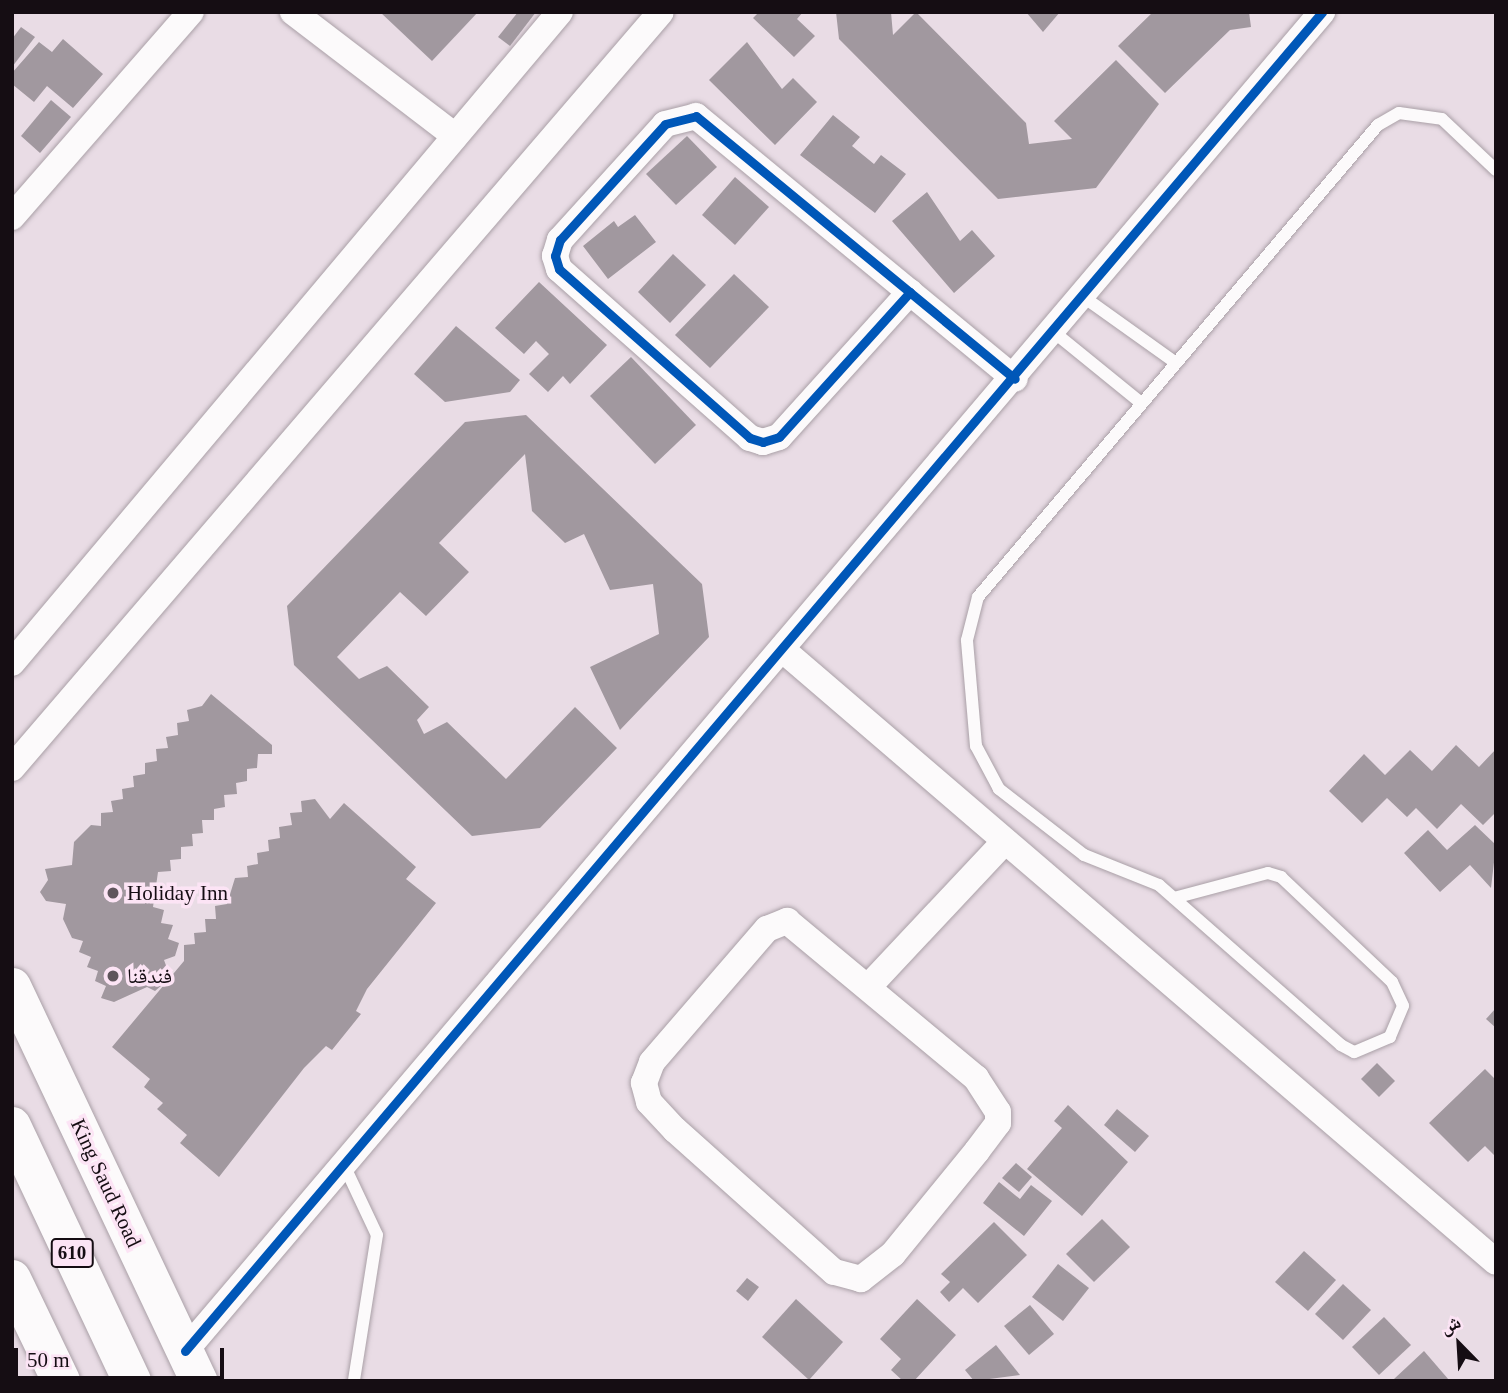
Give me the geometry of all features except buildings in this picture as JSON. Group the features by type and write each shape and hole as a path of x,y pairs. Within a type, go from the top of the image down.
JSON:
{"main road":[{"name":"King Saud Road","path":"12,986 192,1366"},
{"name":"610","path":"12,1126 132,1381"},
{"path":"12,1279 61,1381"}],"street":[{"path":"12,217 191,12"},
{"path":"293,12 455,136"},
{"path":"12,663 560,12"},
{"path":"12,768 661,12"},
{"path":"192,1366 344,1165 1055,333 1322,12"},
{"path":"910,292 779,437 763,442 750,439 559,269 555,256 560,240 665,124 696,116 910,292 1015,379"},
{"path":"784,651 1496,1262"},
{"path":"870,985 1005,841"},
{"path":"787,921 870,985 976,1077 998,1112 991,1133 901,1244 860,1279 834,1272 675,1130 649,1102 644,1083 652,1062 767,929 787,921"}],"lane":[{"path":"1174,898 1268,873 1281,877 1392,982 1403,1006 1390,1037 1354,1052 1341,1045 1159,885 1084,855 984,770 967,640 978,597 1378,125 1399,113 1442,119 1496,170"},
{"path":"1084,298 1176,363"},
{"path":"1055,333 1141,403"},
{"path":"344,1165 377,1236 354,1381"}],"cycle path":[{"path":"185,1351 1322,12"},
{"path":"910,292 779,437 763,442 750,438 559,269 555,256 560,240 665,124 696,116 1015,379"}],"place":[{"name":"Holiday Inn","path":"113,893"},
{"name":"فندقنا","path":"113,976"}]}
